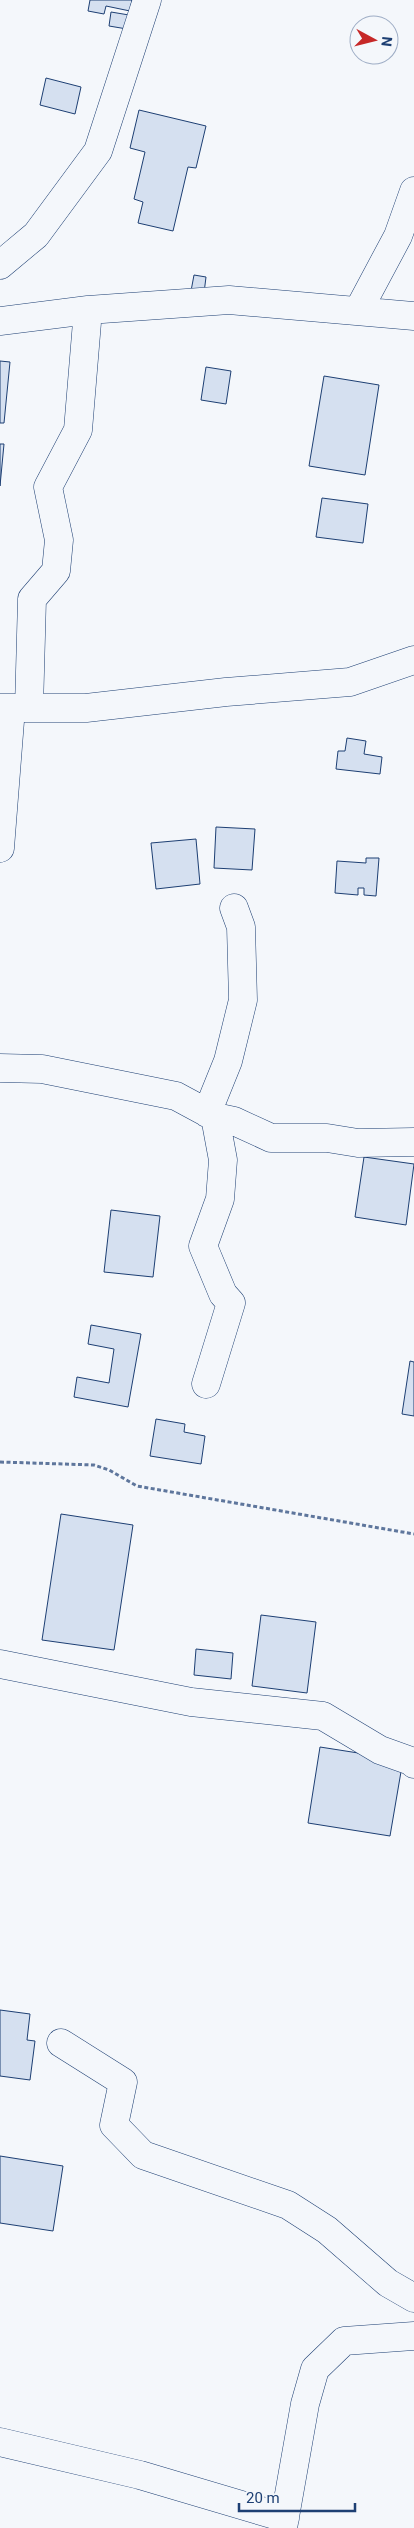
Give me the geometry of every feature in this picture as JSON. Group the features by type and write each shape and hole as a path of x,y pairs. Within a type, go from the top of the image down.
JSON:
{"street":[{"path":"0,265 36,235 98,151 147,0"},
{"path":"358,311 398,236 414,191"},
{"path":"0,321 88,310 229,300 414,316"},
{"path":"0,848 13,708 32,599 56,571 59,540 48,487 78,430 88,310"},
{"path":"13,708 86,708 226,692 350,682 414,660"},
{"path":"206,1384 231,1303 223,1294 203,1246 220,1200 223,1160 211,1115 228,1061 243,1000 241,926 234,908"},
{"path":"0,1068 42,1069 176,1096 211,1115 234,1121 271,1138 327,1138 358,1143 414,1142"},
{"path":"0,1664 191,1702 323,1716 380,1750 411,1760 414,1764"},
{"path":"60,2043 123,2082 114,2125 143,2156 288,2205 327,2230 388,2283 414,2298"},
{"path":"0,2442 140,2475 284,2523 305,2404 315,2369 344,2341 414,2336"}],"path":[{"path":"0,1462 94,1464 137,1486 414,1534"}],"building":[{"path":"90,0 132,0 130,11 106,6 104,14 88,11"},
{"path":"111,12 129,15 127,29 109,26"},
{"path":"46,78 81,87 75,114 40,105"},
{"path":"139,110 206,126 196,168 188,167 173,231 138,223 143,202 134,199 145,152 130,148"},
{"path":"194,275 206,277 204,293 191,291"},
{"path":"0,361 10,362 4,423 0,423"},
{"path":"206,367 231,371 226,404 201,400"},
{"path":"324,376 379,385 365,475 309,466"},
{"path":"0,444 4,444 0,486"},
{"path":"322,498 368,504 363,543 316,537"},
{"path":"347,738 366,741 364,754 382,757 380,774 336,769 338,751 345,751"},
{"path":"216,827 255,829 252,870 214,868"},
{"path":"196,839 200,884 156,889 151,843"},
{"path":"366,858 379,858 376,896 364,895 364,888 358,888 358,895 335,893 337,861 366,863"},
{"path":"364,1157 414,1164 406,1225 355,1217"},
{"path":"111,1210 160,1216 153,1277 104,1272"},
{"path":"91,1325 141,1334 128,1407 74,1397 77,1377 109,1383 114,1349 88,1344"},
{"path":"410,1361 414,1362 414,1416 402,1414"},
{"path":"156,1419 185,1424 184,1432 205,1436 201,1464 150,1456"},
{"path":"61,1514 133,1525 114,1650 42,1640"},
{"path":"261,1615 316,1622 307,1693 252,1686"},
{"path":"196,1649 233,1653 231,1679 194,1675"},
{"path":"320,1747 403,1760 390,1836 308,1823"},
{"path":"0,2010 30,2014 27,2040 35,2041 30,2080 0,2076"},
{"path":"0,2156 63,2166 53,2231 0,2223"}]}
